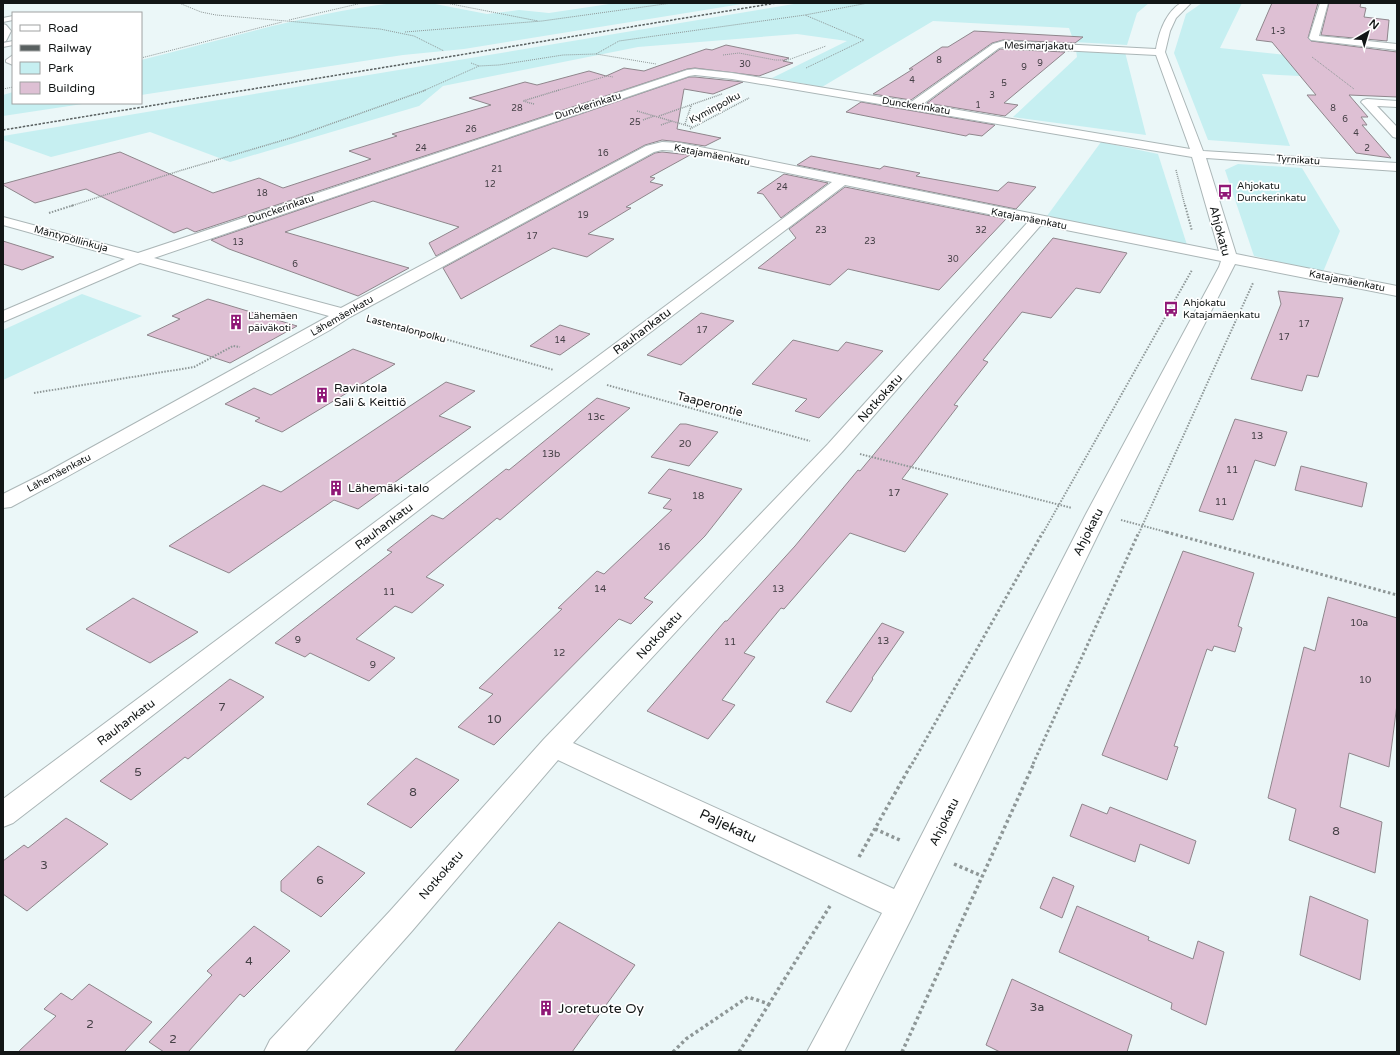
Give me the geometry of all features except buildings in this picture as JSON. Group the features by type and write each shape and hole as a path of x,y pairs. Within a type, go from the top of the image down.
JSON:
{"street":[{"path":"1160,52 1163,36 1175,13 1187,3"},
{"path":"1324,3 1314,38 1397,47"},
{"path":"3,27 6,31 3,38"},
{"name":"Mesimarjakatu","path":"913,106 996,46 1003,44 1160,52"},
{"name":"Ahjokatu","path":"826,1052 901,907 1097,514 1227,267 1238,259 1160,52"},
{"name":"Dunckerinkatu","path":"3,317 139,258 687,73 695,72 716,74 776,83 1198,154"},
{"path":"1367,102 1397,104"},
{"path":"1367,102 1397,134"},
{"name":"Katajamäenkatu","path":"662,146 680,147 842,181 1397,291"},
{"name":"Lähemäenkatu","path":"3,502 68,469 317,330 344,313 650,149 662,146"},
{"name":"Tyrnikatu","path":"1198,154 1397,167"},
{"name":"Rauhankatu","path":"3,815 580,377 842,181"},
{"name":"Notkokatu","path":"282,1052 401,921 554,746 835,448 1038,220"},
{"name":"Mäntypöllinkuja","path":"9,223 139,258"},
{"path":"139,258 334,312 344,313"},
{"name":"Paljekatu","path":"554,746 901,907"}],"path":[{"path":"179,3 201,12 216,15 403,32 426,39 444,51"},
{"path":"142,58 362,3"},
{"path":"446,3 542,21"},
{"path":"403,32 542,21 672,3"},
{"path":"596,54 620,41 805,15 868,3"},
{"path":"802,70 864,40 847,32 818,22 805,15"},
{"path":"1314,38 1310,55 1343,80 1367,102"},
{"path":"775,60 788,60 826,46"},
{"path":"9,223 294,137 424,91 479,66 499,65 563,55 596,54 695,72"},
{"path":"471,63 479,66"},
{"name":"Kyminpolku","path":"662,146 692,127 776,83"},
{"path":"658,117 726,93"},
{"path":"685,124 691,106"},
{"path":"636,110 692,127"},
{"path":"643,120 654,116"},
{"path":"661,125 672,121"},
{"path":"739,1052 845,881 1197,261 1198,252 1170,149"},
{"path":"902,1052 1258,273 1238,259"},
{"name":"Lastentalonpolku","path":"344,313 379,320 580,377"},
{"path":"34,393 194,367 234,346 244,348"},
{"name":"Taaperontie","path":"580,377 835,448"},
{"path":"673,1052 686,1039 748,997 769,1004"}],"green space":[{"path":"394,3 430,3 487,14 519,10 549,13 616,3 748,3 464,49 403,55 142,95 142,60 236,35 362,7"},
{"path":"800,3 1149,3 1137,13 1127,45 1074,42 1069,28 933,21 822,87 772,78 847,41 797,34 638,47 443,86 419,106 230,162 150,132 51,157 3,140 3,136"},
{"path":"1202,3 1242,3 1220,48 1397,67 1397,81 1262,74 1290,146 1208,140 1174,53 1186,14"},
{"path":"1076,50 1125,52 1146,135 1013,117 1077,57"},
{"path":"12,92 12,104 82,104 3,116 3,95"},
{"path":"1101,142 1158,154 1187,245 1047,216"},
{"path":"1238,164 1302,168 1340,231 1323,272 1254,256 1225,170"},
{"path":"82,294 142,316 3,380 3,330"}],"railway":[{"path":"3,130 776,3"}],"place":[{"name":"Ahjokatu Dunckerinkatu","path":"1225,192"},
{"name":"Ahjokatu Katajamäenkatu","path":"1171,309"},
{"name":"Lähemäen päiväkoti","path":"236,322"},
{"name":"Ravintola Sali & Keittiö","path":"322,395"},
{"name":"Lähemäki-talo","path":"336,488"},
{"name":"Joretuote Oy","path":"546,1008"}]}
